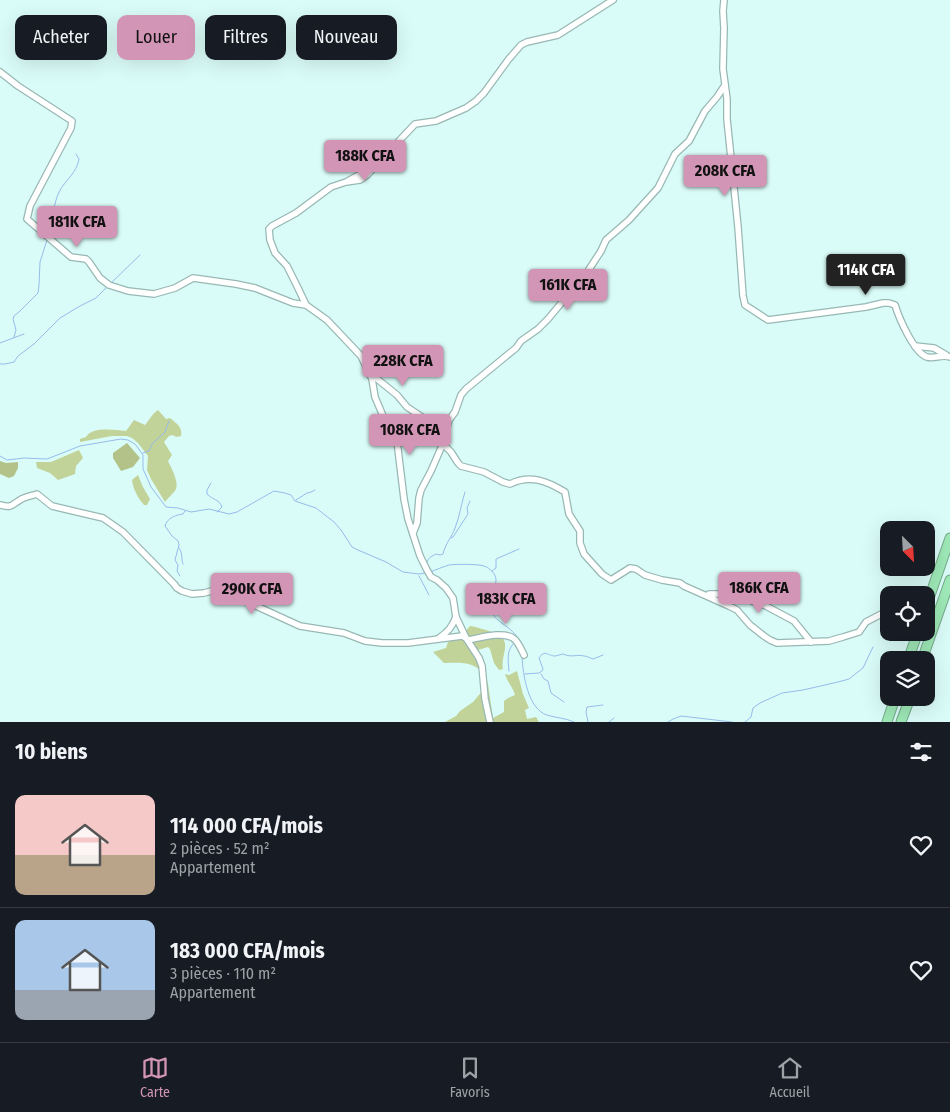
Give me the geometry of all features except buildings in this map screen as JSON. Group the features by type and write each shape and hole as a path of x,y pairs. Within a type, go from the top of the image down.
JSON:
{"highway":[{"path":"932,586 950,538"},
{"path":"925,651 950,580"},
{"path":"887,722 892,706"},
{"path":"901,722 907,706"}],"street":[{"path":"306,305 286,266 275,253 270,240 269,229 272,226 296,213 331,187 360,180 416,124 436,121 466,108 476,101 521,45 526,42 558,35 612,0"},
{"path":"724,0 723,69 728,99 727,119 745,305 768,320 889,303 894,305 902,324 920,354 928,358 948,356"},
{"path":"0,72 72,121 71,128 30,206 28,219 71,257 86,259 100,278 109,285 128,292 154,294 175,288 194,278 255,288 293,303 306,305 327,320 361,356 376,378 397,395 408,407 434,423 441,424 449,420"},
{"path":"413,533 417,523 421,490 431,471 449,420 455,412 461,395 548,319 588,271 606,240 629,220 658,188 676,154 689,141 705,111 725,85"},
{"path":"915,346 934,348 948,356"},
{"path":"361,356 372,379 375,397 386,423 397,441 404,499 408,519 420,556 426,570 446,588 453,598 456,617 482,666 485,699 490,722"},
{"path":"434,423 442,443 464,468 484,472 510,484 520,480 538,480 553,484 565,492 569,514 580,531 580,543 584,554 602,574 611,580 630,568 636,569 645,575 680,583 737,610 750,625 777,643 829,641 859,632 866,622 880,615"},
{"path":"0,505 8,507 14,505 19,500 36,494 52,506 103,518 122,532 182,591 192,594 219,589 300,626 382,643 408,643 457,636 467,639 506,635 518,642 524,655"},
{"path":"704,594 738,594 766,606 794,621 812,642"},
{"path":"436,640 448,632 456,617"}],"green space":[{"path":"158,410 166,419 170,418 177,424 181,433 181,436 177,437 169,436 164,442 172,455 168,461 177,486 165,502 147,470 148,456 132,438 112,436 80,442 80,439 93,431 126,431 134,420 145,425"},
{"path":"127,443 140,458 133,467 121,471 113,458 113,453"},
{"path":"79,450 83,458 76,466 75,474 58,480 50,473 37,468 36,462 51,462"},
{"path":"0,461 6,463 18,462 18,468 14,476 9,478 0,474"},
{"path":"138,475 150,499 147,505 144,505 133,487 132,480"},
{"path":"470,626 499,633 505,643 503,669 499,670 494,663 488,647 475,651 488,684 493,718 504,712 504,701 515,695 505,674 509,675 517,671 529,708 525,710 527,719 536,717 539,722 445,722 456,716 473,702 484,689 483,677 477,668 461,663 444,663 433,652 446,648 448,642 464,633"}],"waterway":[{"path":"49,234 55,202 59,192 78,164 79,159 76,154"},
{"path":"14,337 16,330 14,316 38,293 40,262 47,240"},
{"path":"110,284 140,255"},
{"path":"0,364 14,362 18,356 34,344 60,318 96,298 107,287"},
{"path":"0,343 24,334"},
{"path":"143,453 149,451 152,444 165,432 169,421"},
{"path":"0,456 7,460 24,458 47,459 80,446 121,439 128,440 135,444 143,455 143,469 151,487 166,507 191,512 209,509 229,514 237,512 274,491 285,493 291,495 295,501 316,508 334,522 352,547 403,572 426,573"},
{"path":"211,483 207,494 221,504 222,507 217,512"},
{"path":"296,500 315,490"},
{"path":"427,564 431,557 436,554 443,554 457,524 465,492"},
{"path":"451,538 468,514 467,508 470,501"},
{"path":"180,576 175,560 179,545 178,541 165,526 170,519 183,514 185,511"},
{"path":"179,548 183,564"},
{"path":"492,571 496,568 496,559 519,549"},
{"path":"430,572 456,564 481,565 490,570 496,580 491,611 518,639"},
{"path":"419,576 429,595"},
{"path":"497,586 505,592 508,601 519,598 524,607"},
{"path":"511,601 514,603 516,611"},
{"path":"509,671 509,652 515,642"},
{"path":"745,722 751,717 753,708 782,693 849,679 863,668 873,647"},
{"path":"525,674 542,671 539,658 545,653 555,656 563,654 586,656 593,659 603,655"},
{"path":"522,657 525,682 535,706 547,715 574,722"},
{"path":"541,674 548,681 551,693 564,702"},
{"path":"588,722 587,707 603,705"},
{"path":"668,722 681,716 732,722"},
{"path":"609,722 614,718"}]}
